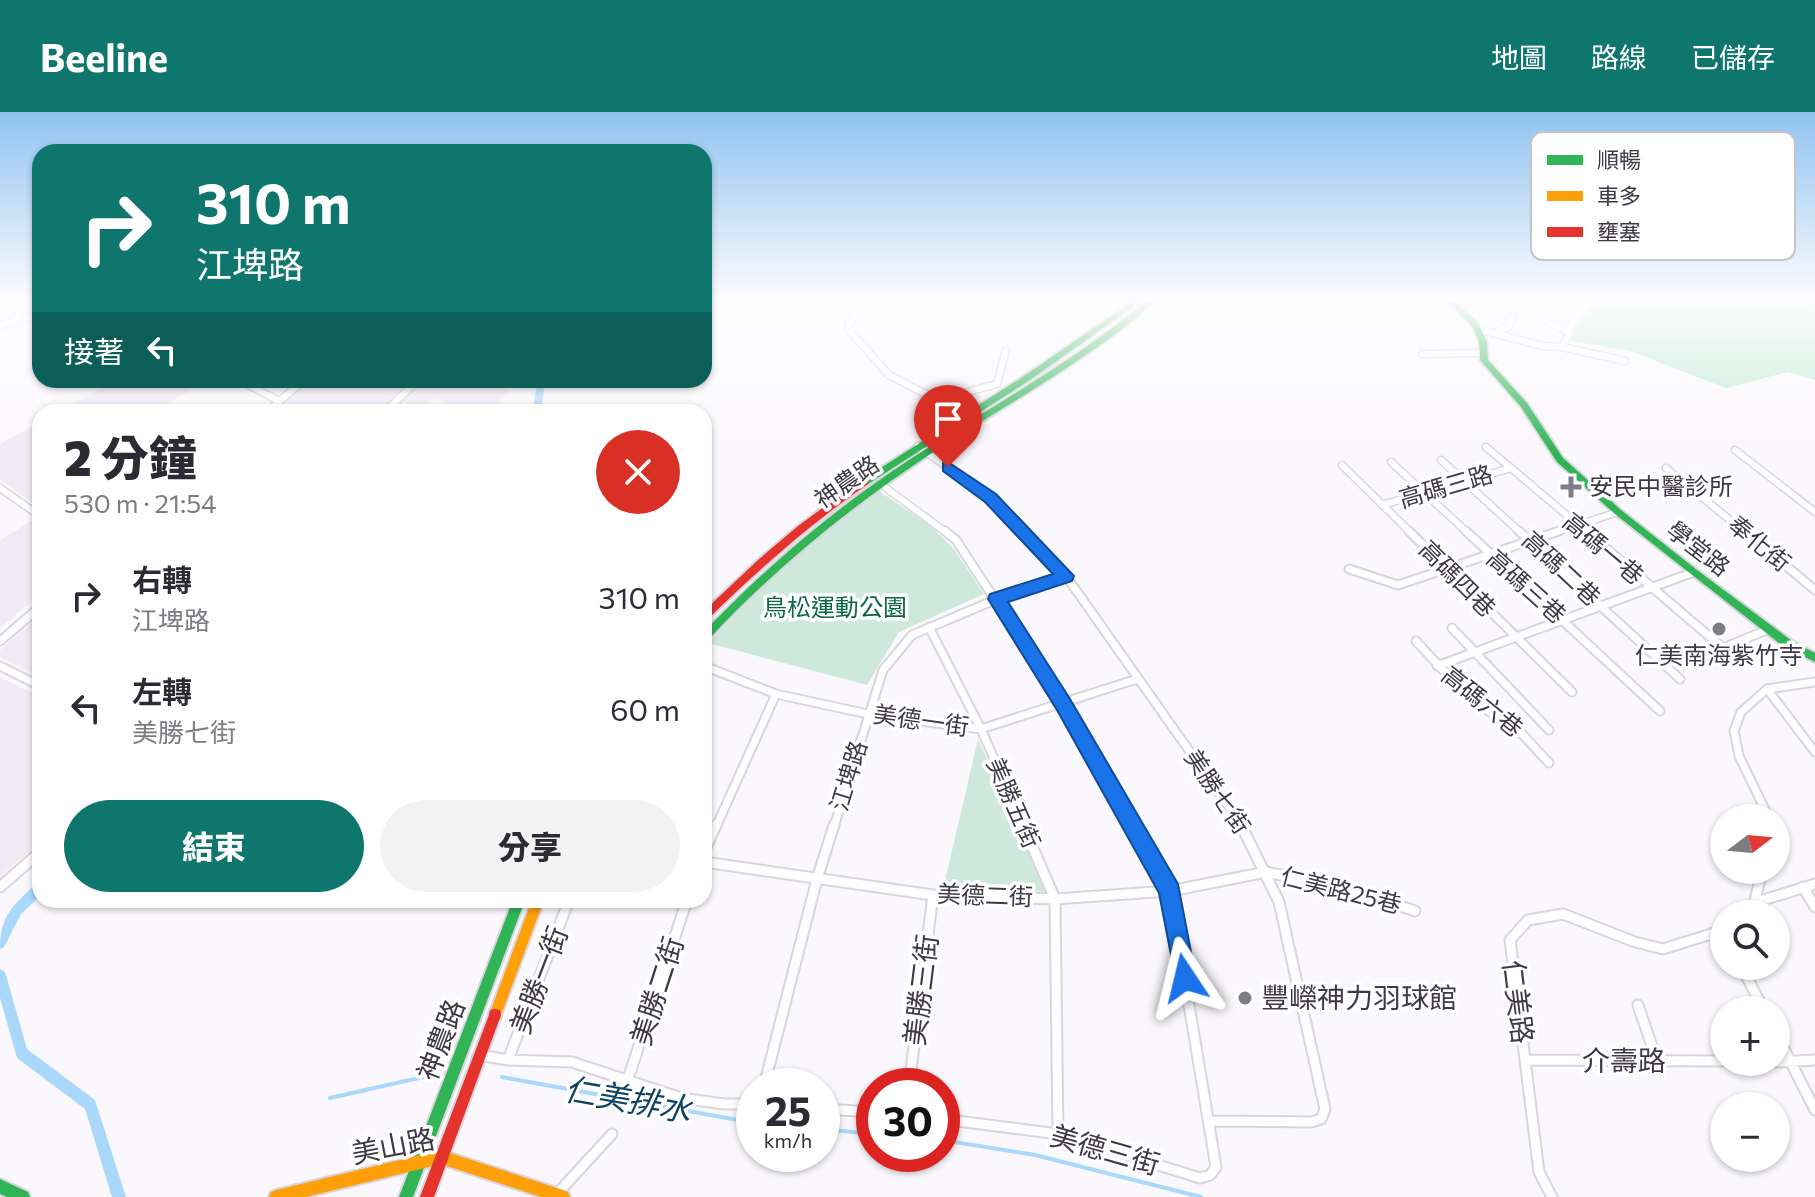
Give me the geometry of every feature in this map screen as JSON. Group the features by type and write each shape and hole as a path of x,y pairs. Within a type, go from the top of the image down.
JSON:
{"street":[{"path":"868,352 889,375 942,404 960,418"},
{"path":"942,404 967,392 997,384 1006,352"},
{"name":"神農路","path":"712,629 757,580 792,548 960,418 1060,352"},
{"name":"神農路","path":"712,609 782,543 842,496 1087,352"},
{"path":"1583,352 1625,361"},
{"path":"1422,354 1482,353"},
{"name":"學堂路","path":"1482,353 1489,368 1524,405 1560,460 1618,512 1694,572 1769,629 1815,658"},
{"path":"254,388 279,401"},
{"path":"276,404 294,388"},
{"path":"393,404 410,388"},
{"name":"高碼一巷","path":"1486,447 1723,648 1769,629"},
{"name":"美勝七街","path":"922,449 991,498 1066,576 1243,827 1279,902 1325,1109 1321,1119 1311,1122 1210,1121"},
{"path":"1735,450 1815,512"},
{"name":"高碼二巷","path":"1441,460 1680,679"},
{"name":"高碼三巷","path":"1391,462 1660,711"},
{"name":"高碼四巷","path":"1342,465 1572,692"},
{"name":"高碼三路","path":"1382,505 1511,468"},
{"name":"奉化街","path":"1666,468 1815,590"},
{"path":"0,488 32,510"},
{"path":"886,488 956,540 1063,704 1170,891 1210,1121"},
{"path":"1349,569 1398,585 1618,512"},
{"path":"1437,666 1694,572"},
{"name":"江埤路","path":"769,1068 817,879 883,670 906,639 929,627 997,599 1066,576"},
{"path":"0,641 32,614"},
{"name":"美勝五街","path":"929,627 981,729 1055,899 1058,1134"},
{"path":"1452,628 1549,730"},
{"name":"高碼六巷","path":"1416,641 1467,696 1522,734 1549,763"},
{"path":"0,666 32,682"},
{"name":"美德一街","path":"712,671 776,694 868,714 981,729 1137,679"},
{"path":"1762,804 1739,756 1734,731 1741,712 1767,689 1815,682"},
{"path":"1767,689 1815,752"},
{"path":"712,834 776,694"},
{"path":"0,887 32,859"},
{"name":"美德二街","path":"712,863 933,895 1055,899 1170,891 1266,872"},
{"name":"仁美路25巷","path":"1266,872 1347,888 1415,911"},
{"path":"1763,900 1815,884"},
{"path":"1803,887 1815,907"},
{"name":"美勝三街","path":"911,1068 933,895"},
{"name":"神農路","path":"406,1197 516,908"},
{"name":"神農路","path":"427,1197 535,908"},
{"name":"美勝一街","path":"508,1060 566,908"},
{"name":"美勝二街","path":"627,1082 684,908"},
{"name":"仁美路","path":"1552,1197 1539,1172 1510,940 1528,920 1563,914 1635,942 1663,949 1710,935"},
{"path":"1638,1005 1657,1061"},
{"path":"478,1055 508,1060 572,1062 681,1098 736,1104"},
{"name":"介壽路","path":"1525,1060 1710,1061"},
{"path":"1815,1060 1791,1062 1815,1110"},
{"name":"美德三街","path":"960,1121 1058,1134 1200,1178 1210,1175 1216,1167 1210,1121"},
{"path":"560,1196 612,1134"},
{"name":"美山路","path":"276,1197 441,1157 456,1159 560,1196"},
{"path":"0,1186 23,1197"}],"shaded area":[{"path":"102,388 194,388 167,404 72,404"},
{"path":"299,388 405,388 388,404 280,404"},
{"path":"416,388 501,388 510,391 499,402 505,404 449,404 434,399 427,404 402,401"},
{"path":"32,426 32,502 0,480 0,444"},
{"path":"32,521 32,601 0,628 0,540"},
{"path":"32,622 32,672 0,657 0,650"},
{"path":"0,677 32,693 32,849 0,876"}],"green space":[{"path":"1632,352 1815,352 1815,380 1788,372 1726,388"},
{"name":"鳥松運動公園","path":"879,491 931,526 953,548 984,594 899,632 867,685 712,644 712,639 786,562"},
{"path":"978,739 1046,892 944,885"}],"waterway":[{"path":"538,404 540,388"},
{"path":"0,943 17,910 32,896"},
{"path":"0,975 22,1053 90,1105 119,1197"},
{"name":"仁美排水","path":"330,1098 423,1077"},
{"name":"仁美排水","path":"502,1077 736,1120"},
{"name":"仁美排水","path":"840,1131 856,1132"},
{"name":"仁美排水","path":"960,1143 1035,1155 1201,1197"}],"traffic: fast":[{"path":"865,482 1065,352"},
{"path":"712,629 782,561 838,515 929,451 1086,352"},
{"path":"1484,352 1484,360 1524,405 1560,460 1618,512 1694,572 1788,644 1815,658"},
{"path":"406,1197 516,908"},
{"path":"0,1186 23,1197"}],"traffic: slow":[{"path":"495,1015 535,908"},
{"path":"276,1197 441,1157 563,1197"}],"traffic: jam":[{"path":"712,609 781,545 865,482"},
{"path":"427,1197 495,1015"}],"place":[{"name":"安民中醫診所","path":"1571,487"},
{"name":"仁美南海紫竹寺","path":"1719,629"},
{"name":"豐嶸神力羽球館","path":"1245,998"}],"route":[{"path":"948,467 991,498 1017,522 1066,576 997,599 1063,704 1170,891 1185,978"}]}
